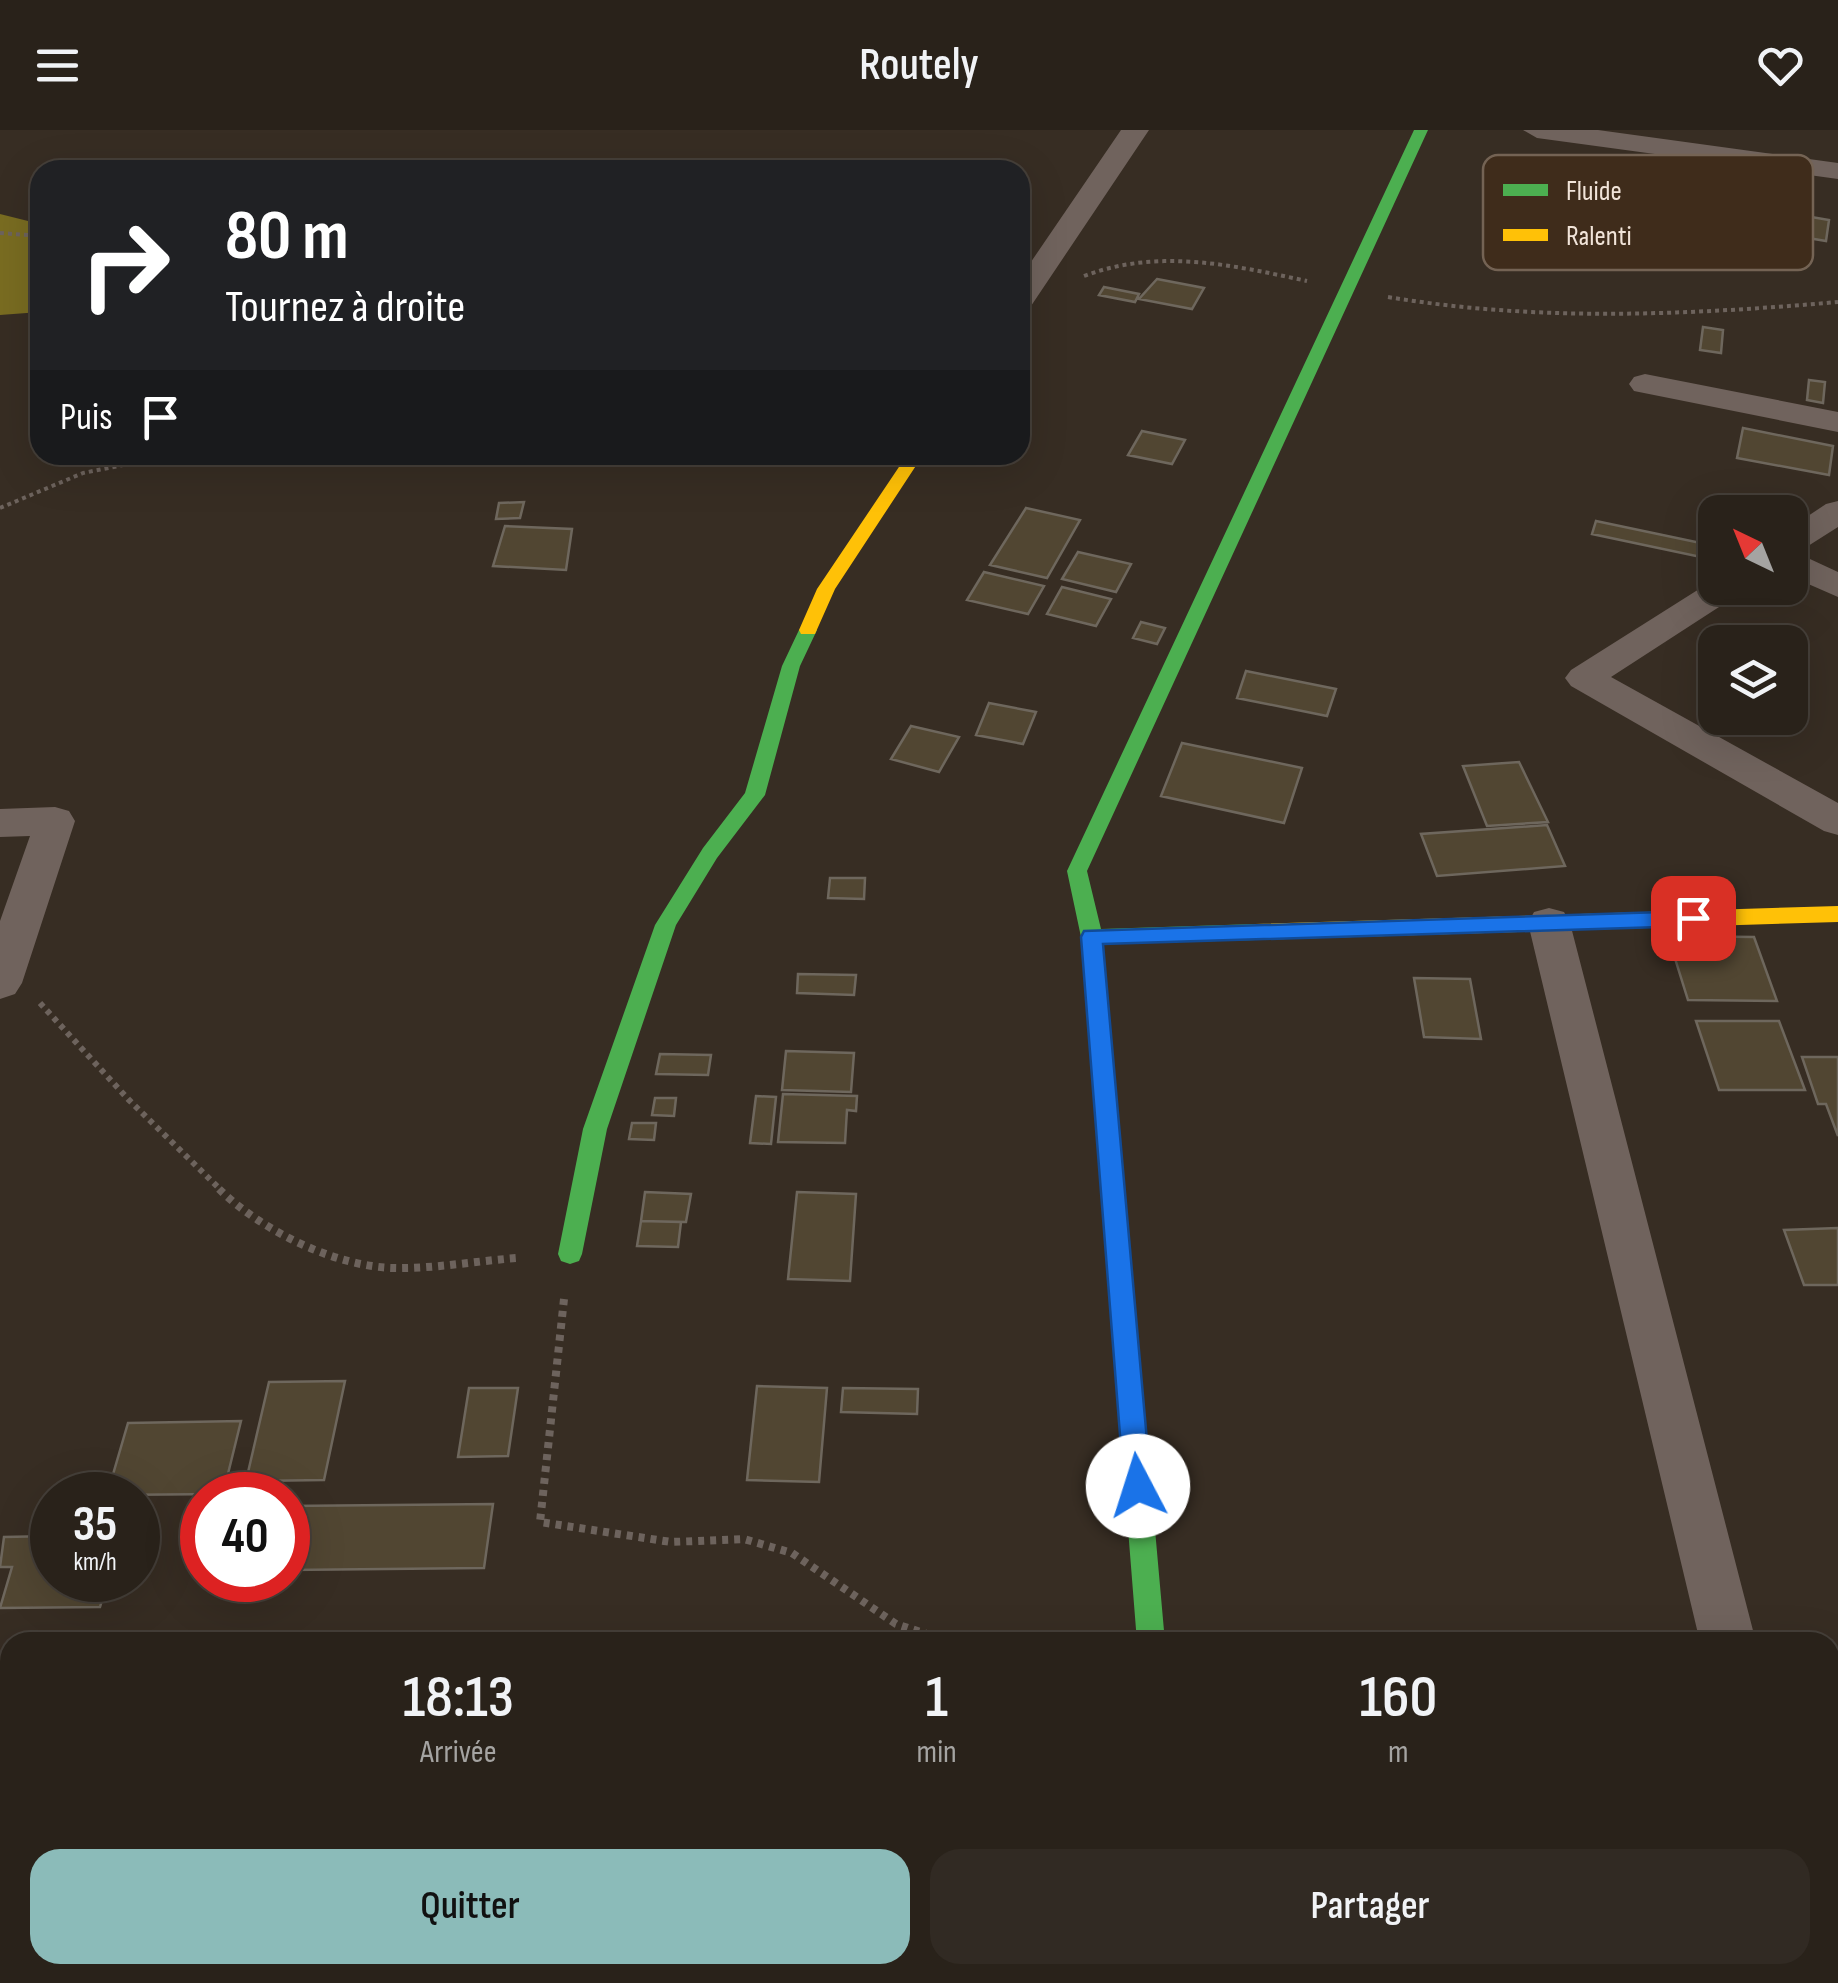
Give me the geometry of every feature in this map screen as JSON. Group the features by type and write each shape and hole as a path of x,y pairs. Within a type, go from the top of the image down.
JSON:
{"street":[{"path":"1030,285 1135,130"},
{"path":"1150,1632 1092,937 1077,871 1421,130"},
{"path":"1537,130 1721,155"},
{"path":"1813,168 1838,171"},
{"path":"1644,384 1838,422"},
{"path":"570,1254 594,1129 666,925 710,852 755,794 791,666 826,589 909,465"},
{"path":"1808,532 1838,511"},
{"path":"1808,571 1838,586"},
{"path":"1698,604 1584,678 1838,820"},
{"path":"0,824 56,820 3,974"},
{"path":"1092,937 1838,914"},
{"path":"1548,923 1725,1632"}],"path":[{"path":"0,233 30,235"},
{"path":"1069,284 1101,268 1198,259 1447,309 1661,318 1838,302"},
{"path":"0,508 83,474 126,465"},
{"path":"3,974 240,1209 305,1248 390,1268 570,1254 540,1522 670,1542 744,1540 776,1548 792,1553 896,1624 920,1632"}],"shaded area":[{"path":"0,214 30,222 30,313 0,315"}],"building":[{"path":"1813,217 1829,220 1826,241 1813,239"},
{"path":"1157,279 1204,288 1192,309 1139,299"},
{"path":"1104,287 1139,294 1135,302 1099,295"},
{"path":"1703,327 1723,330 1721,353 1700,350"},
{"path":"1809,380 1825,382 1823,403 1807,400"},
{"path":"1743,428 1833,446 1829,475 1737,458"},
{"path":"1142,431 1185,440 1172,464 1128,455"},
{"path":"524,502 520,518 496,519 499,503"},
{"path":"1026,508 1080,520 1047,578 990,565"},
{"path":"1596,521 1698,542 1698,556 1592,534"},
{"path":"505,526 572,529 566,570 493,566"},
{"path":"1078,552 1131,564 1116,592 1062,579"},
{"path":"984,572 1044,586 1028,614 967,600"},
{"path":"1062,587 1111,599 1096,626 1047,614"},
{"path":"1141,622 1165,628 1157,644 1133,638"},
{"path":"1246,671 1336,689 1327,716 1237,698"},
{"path":"989,703 1036,712 1023,744 976,735"},
{"path":"911,726 959,737 939,772 891,759"},
{"path":"1182,743 1302,768 1284,823 1161,796"},
{"path":"1519,762 1548,822 1487,826 1463,766"},
{"path":"1547,825 1565,866 1437,876 1421,834"},
{"path":"830,878 865,878 864,899 828,898"},
{"path":"1668,936 1754,937 1777,1001 1688,1000"},
{"path":"798,974 856,975 854,995 797,993"},
{"path":"1414,978 1470,979 1481,1039 1424,1037"},
{"path":"1696,1021 1779,1021 1805,1090 1719,1090"},
{"path":"786,1051 854,1053 851,1092 782,1090"},
{"path":"660,1054 711,1055 708,1075 656,1074"},
{"path":"1802,1057 1838,1057 1838,1136 1826,1104 1818,1104"},
{"path":"783,1094 857,1096 856,1111 847,1110 845,1143 778,1142"},
{"path":"756,1096 776,1097 771,1144 750,1143"},
{"path":"655,1098 676,1098 674,1116 652,1115"},
{"path":"632,1123 656,1123 654,1140 629,1139"},
{"path":"645,1192 691,1194 686,1222 641,1221"},
{"path":"797,1192 856,1194 850,1281 788,1279"},
{"path":"641,1221 681,1222 678,1247 637,1246"},
{"path":"1838,1228 1838,1285 1804,1285 1784,1230"},
{"path":"345,1381 324,1480 310,1480 310,1472 248,1472 269,1382"},
{"path":"757,1386 827,1388 819,1482 747,1480"},
{"path":"469,1388 518,1388 508,1456 458,1457"},
{"path":"843,1388 918,1389 917,1414 841,1412"},
{"path":"241,1421 228,1472 180,1472 180,1494 160,1495 160,1472 114,1472 128,1423"},
{"path":"493,1504 484,1568 310,1570 310,1506"},
{"path":"30,1536 30,1602 101,1602 100,1607 0,1608 12,1567 0,1567 4,1537"}],"traffic: fast":[{"path":"1092,937 1077,871 1421,130"},
{"path":"570,1254 595,1129 666,925 710,853 755,795 791,666 808,630"},
{"path":"1150,1632 1092,937 1255,932"}],"traffic: slow":[{"path":"808,630 826,589 908,465"},
{"path":"1255,932 1838,914"}],"route":[{"path":"1138,1486 1092,937 1693,918"}]}
